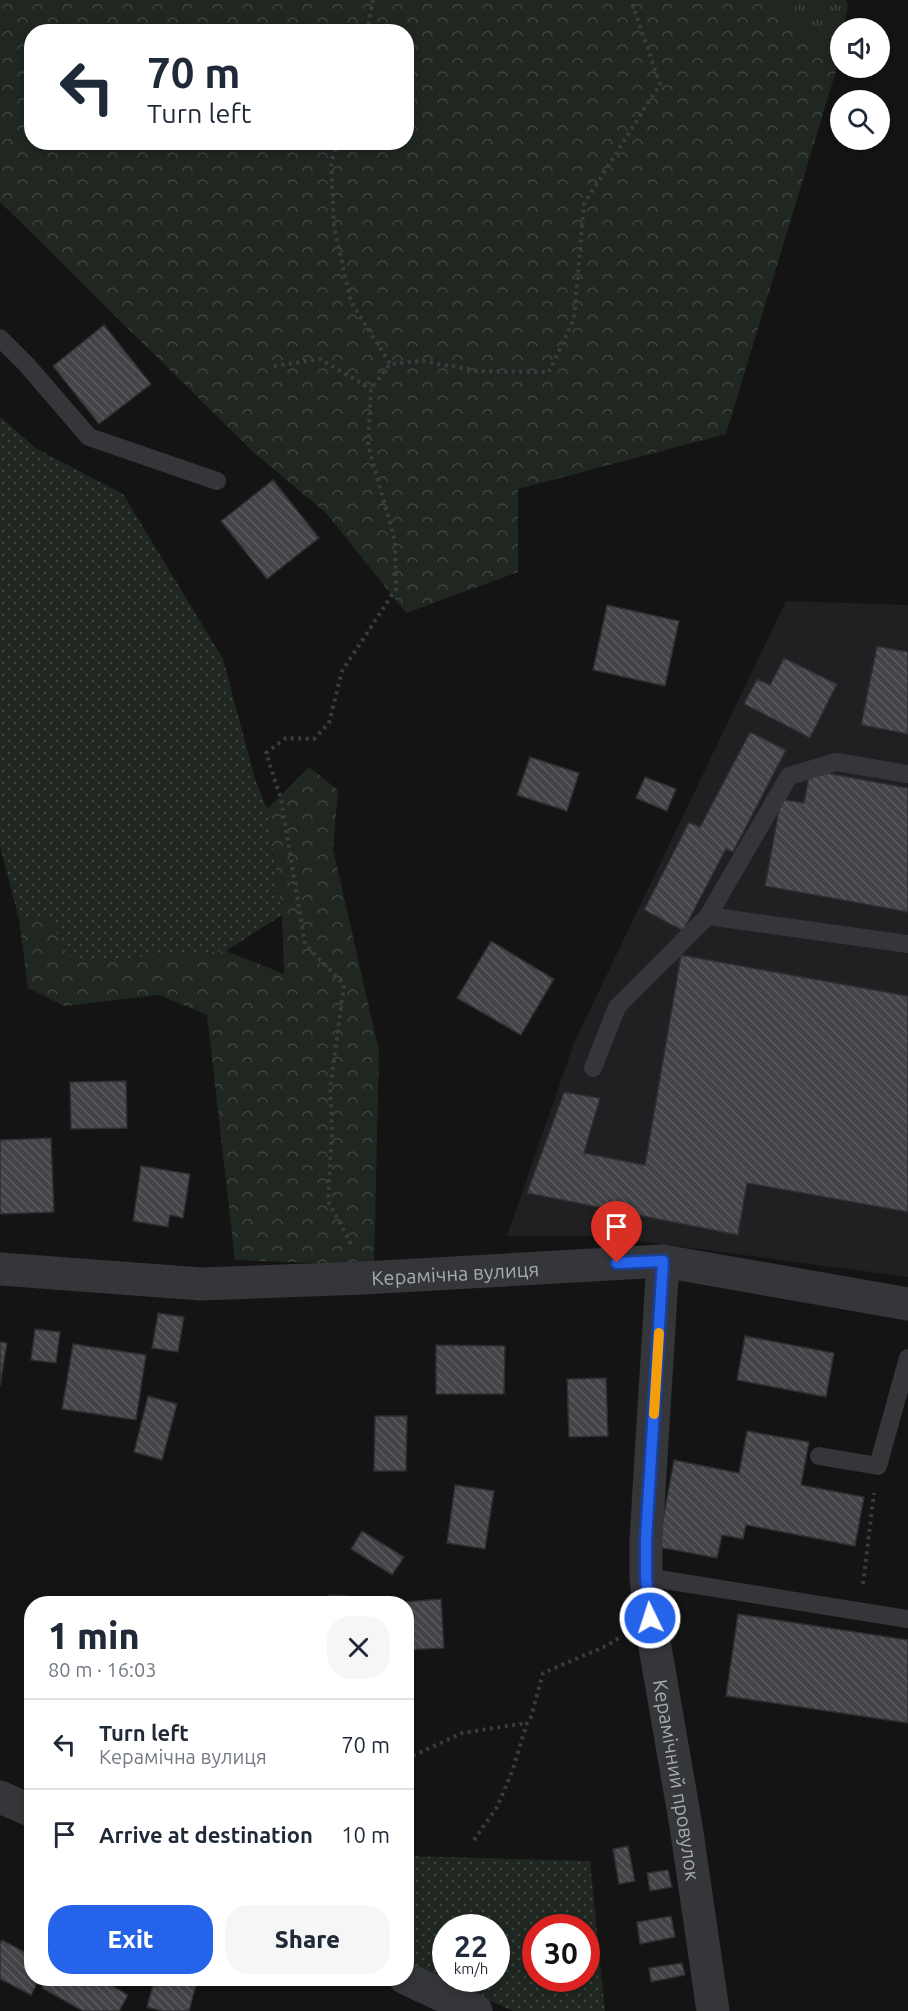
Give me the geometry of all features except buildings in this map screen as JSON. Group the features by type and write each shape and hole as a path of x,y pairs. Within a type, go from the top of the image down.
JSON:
{"street":[{"name":"Керамічна вулиця","path":"0,1269 201,1284 364,1278 663,1261 908,1304"},
{"name":"Керамічний провулок","path":"663,1261 646,1539 646,1577 650,1618 686,1826 713,2011"},
{"path":"0,1797 24,1808"},
{"path":"414,1982 476,2011"}],"lane":[{"path":"0,338 27,364 89,437 217,481"},
{"path":"593,1068 617,1006 708,916 789,776 836,762 908,774"},
{"path":"708,916 908,944"},
{"path":"819,1456 878,1466 908,1358"},
{"path":"646,1577 908,1619"}],"path":[{"path":"368,24 373,0"},
{"path":"364,1278 348,1235 328,1201 332,1130 330,1089 344,985 305,944 280,799 266,753 286,738 314,739 329,723 342,671 396,589 395,541 368,445 371,389 390,364 422,362 479,371 549,372 574,319 584,204 660,84 631,0"},
{"path":"335,150 331,162 334,226 351,302 390,364"},
{"path":"274,366 320,359 371,389"},
{"path":"860,1612 878,1466"},
{"path":"474,1840 497,1807 512,1772 543,1673 606,1646 650,1618"},
{"path":"414,1755 462,1733 527,1723"}],"shaded area":[{"path":"786,601 908,605 908,1277 601,1236 507,1236 574,1043"}],"green space":[{"path":"0,0 768,0 830,57 830,78 834,78 726,434 518,489 518,572 406,613 327,514 252,451 0,202"},
{"path":"768,0 846,0 848,4 846,18 830,18 830,57"},
{"path":"0,417 37,449 123,494 223,659 255,779 267,809 282,915 226,951 72,962 48,916 19,919 0,846"},
{"path":"309,767 338,790 333,849 379,1051 374,1265 235,1260 207,1015 159,995 64,1006 28,988 19,919 48,916 72,962 226,951 284,974 282,915 267,809"},
{"path":"414,1856 590,1861 595,1914 522,1914 522,1992 600,1992 600,1961 605,2011 513,2011 471,1992 510,1992 510,1914 432,1914 432,1974 414,1966"}],"slow traffic":[{"path":"654,1414 659,1333"}],"route":[{"path":"617,1263 663,1261 646,1539 646,1577 650,1618"}]}
